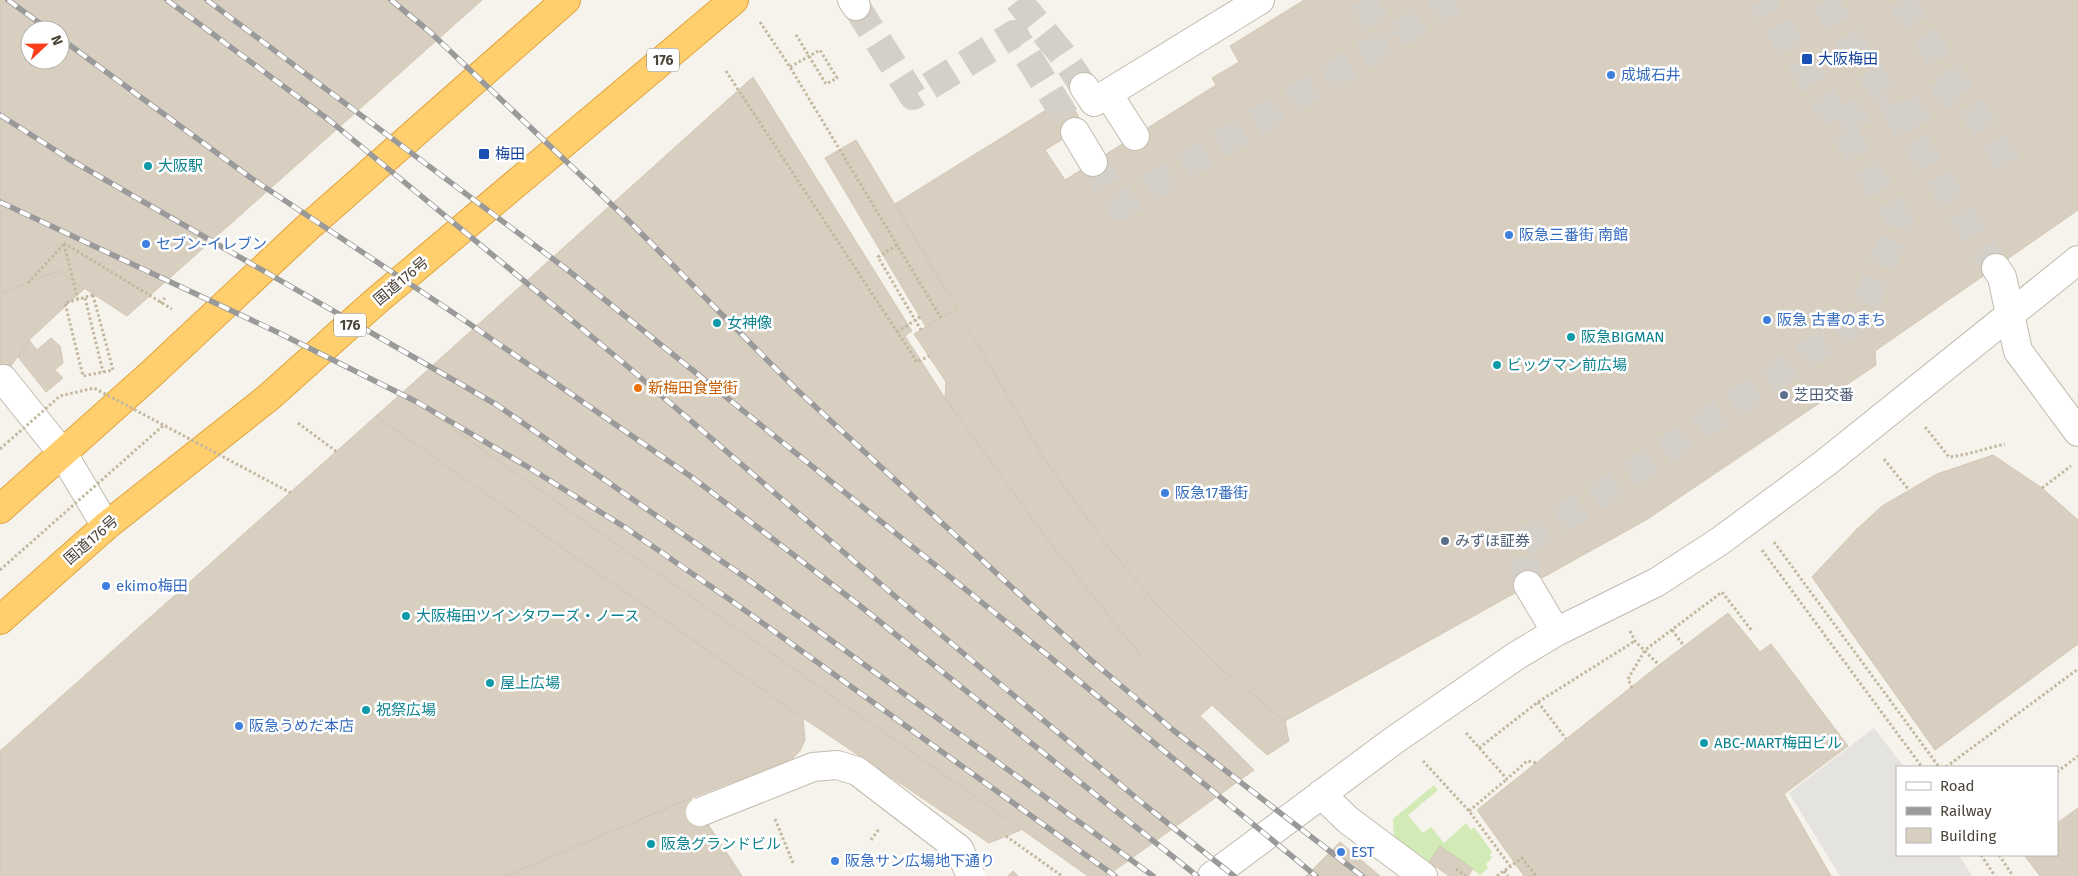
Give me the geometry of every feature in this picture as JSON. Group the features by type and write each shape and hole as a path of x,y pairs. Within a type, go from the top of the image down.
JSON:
{"highway":[{"path":"0,509 63,454 307,228 566,0"},
{"name":"国道176号","path":"0,620 106,526 269,397 375,302 734,0"}],"street":[{"path":"1136,136 1096,91 1260,0"},
{"path":"1075,132 1093,162"},
{"path":"1212,876 1321,794 1500,667 1556,632 1657,582 1720,541 1824,464 2078,260"},
{"path":"1996,268 2002,277 2018,350 2078,432"},
{"path":"3,379 63,454 106,526"},
{"path":"1528,585 1556,632"},
{"path":"700,812 813,766 837,765 857,772 959,849 971,876"},
{"path":"1321,794 1348,820 1422,876"}],"path":[{"path":"758,20 790,67 941,318"},
{"path":"790,67 798,63 805,58 812,54 820,50 837,78 826,84 811,59 806,50 795,33"},
{"path":"726,71 917,362 929,356"},
{"path":"28,283 64,243"},
{"path":"64,243 78,300"},
{"path":"64,243 160,303 178,312"},
{"path":"897,245 878,257 921,330"},
{"path":"93,296 95,298 112,370 83,376 65,303 85,299 93,296"},
{"path":"160,303 165,298"},
{"path":"85,299 103,372"},
{"path":"897,332 920,317"},
{"path":"0,449 60,396 94,388 291,492"},
{"path":"298,423 337,452"},
{"path":"0,570 165,424"},
{"path":"1923,425 1949,457 1969,455 2005,444"},
{"path":"1882,457 1909,490"},
{"path":"2042,488 2078,461"},
{"path":"1773,541 1939,766"},
{"path":"1762,550 1921,766"},
{"path":"1632,688 1628,679 1645,650 1722,592 1752,631"},
{"path":"1627,626 1636,641 1659,665"},
{"path":"1672,630 1684,646"},
{"path":"1479,748 1538,702 1636,641"},
{"path":"1947,766 2078,669"},
{"path":"1538,702 1566,739"},
{"path":"1464,730 1507,779"},
{"path":"2058,771 2078,756"},
{"path":"1423,761 1469,811 1510,866"},
{"path":"1469,811 1527,761 1537,763"},
{"path":"1006,836 1062,876"},
{"path":"1982,856 1995,876"},
{"path":"2000,856 2013,876"},
{"path":"1497,876 1522,858 1536,876"},
{"path":"1504,871 1508,876"}],"green space":[{"path":"1434,785 1438,790 1408,815 1423,833 1431,827 1444,843 1466,823 1471,830 1474,827 1492,852 1490,855 1492,858 1486,864 1488,868 1480,875 1440,846 1429,862 1419,854 1416,858 1394,841 1393,819"}],"shaded area":[{"path":"1874,728 1903,766 1896,766 1896,856 1960,856 1972,876 1840,876 1789,793"}],"building":[{"name":"大阪駅","path":"0,0 482,0 127,316 58,271 0,293"},
{"name":"大阪梅田","path":"1304,0 2078,0 2078,210 1875,351 1876,365 1646,520 1285,721 1218,666 1157,605 1104,542 1043,457 895,204 1067,97 1084,126 1045,150 1065,180 1216,85 1212,78 1239,62 1230,46"},
{"path":"753,77 912,331 905,336 945,398 1047,539 1143,658 1254,770 1107,876 1088,876 402,393"},
{"path":"856,140 957,308 926,327 825,158"},
{"path":"58,271 84,289 29,340 0,382 0,293"},
{"path":"957,308 1043,457 1104,542 1157,605 1218,666 1285,721 1289,741 1267,755 1212,705 1201,715 1143,658 1047,539 945,398 946,382 914,334"},
{"path":"51,338 60,346 63,363 55,370 63,378 46,392 18,357 29,340 37,350"},
{"path":"402,393 1021,830 989,843 803,718 376,416"},
{"name":"大阪梅田ツインタワーズ・ノース","path":"376,416 803,718 805,740 800,751 792,759 691,798 506,876 0,876 0,751"},
{"path":"1993,455 2042,488 2078,520 2078,644 1935,750 1812,577 1856,530 1882,506 1937,474"},
{"name":"ABC-MART梅田ビル","path":"1728,613 1760,652 1771,644 1848,746 1784,794 1831,876 1524,876 1477,810 1659,665"},
{"name":"阪急グランドビル","path":"691,798 742,876 506,876"},
{"path":"2078,808 2078,876 2040,876 2025,856 2058,856 2058,822"},
{"name":"EST","path":"1340,842 1380,876 1306,876"},
{"path":"1440,846 1473,869 1468,876 1449,876 1429,862"},
{"path":"1013,871 1018,876 1008,876"}],"tunnel":[{"path":"1018,0 1062,54 1084,87"},
{"path":"1362,0 1388,41"},
{"path":"1093,162 1120,206 1454,0"},
{"path":"1528,585 1523,543 1604,492 1859,319 1900,221 1761,0"},
{"path":"1824,0 1996,268"},
{"path":"1901,0 2015,174"},
{"path":"856,6 913,96 1014,34 1075,132"},
{"path":"1901,121 1956,86"},
{"path":"1840,124 1885,95"}],"railway":[{"path":"8,0 35,20"},
{"path":"167,0 329,120 620,360 890,592 1146,806 1234,876"},
{"path":"207,0 569,271 1051,658 1316,876"},
{"path":"391,0 430,32 630,222 795,388 1091,660 1173,730 1362,876"},
{"path":"70,45 251,178 464,320 693,478 859,605 1197,876"},
{"path":"0,115 69,159 497,405 746,578 1153,876"},
{"path":"0,202 277,332 417,402 528,467 626,528 729,599 1115,876"}],"place":[{"name":"大阪梅田","path":"1807,59"},
{"name":"成城石井","path":"1611,75"},
{"name":"梅田","path":"484,154"},
{"name":"大阪駅","path":"148,166"},
{"name":"阪急三番街 南館","path":"1509,235"},
{"name":"セブン-イレブン","path":"146,244"},
{"name":"阪急 古書のまち","path":"1767,320"},
{"name":"女神像","path":"717,323"},
{"name":"阪急BIGMAN","path":"1571,337"},
{"name":"ビッグマン前広場","path":"1497,365"},
{"name":"新梅田食堂街","path":"638,388"},
{"name":"芝田交番","path":"1784,395"},
{"name":"阪急17番街","path":"1165,493"},
{"name":"みずほ証券","path":"1445,541"},
{"name":"ekimo梅田","path":"106,586"},
{"name":"大阪梅田ツインタワーズ・ノース","path":"406,616"},
{"name":"屋上広場","path":"490,683"},
{"name":"祝祭広場","path":"366,710"},
{"name":"阪急うめだ本店","path":"239,726"},
{"name":"ABC-MART梅田ビル","path":"1704,743"},
{"name":"阪急グランドビル","path":"651,844"},
{"name":"EST","path":"1341,852"},
{"name":"阪急サン広場地下通り","path":"835,861"}]}
